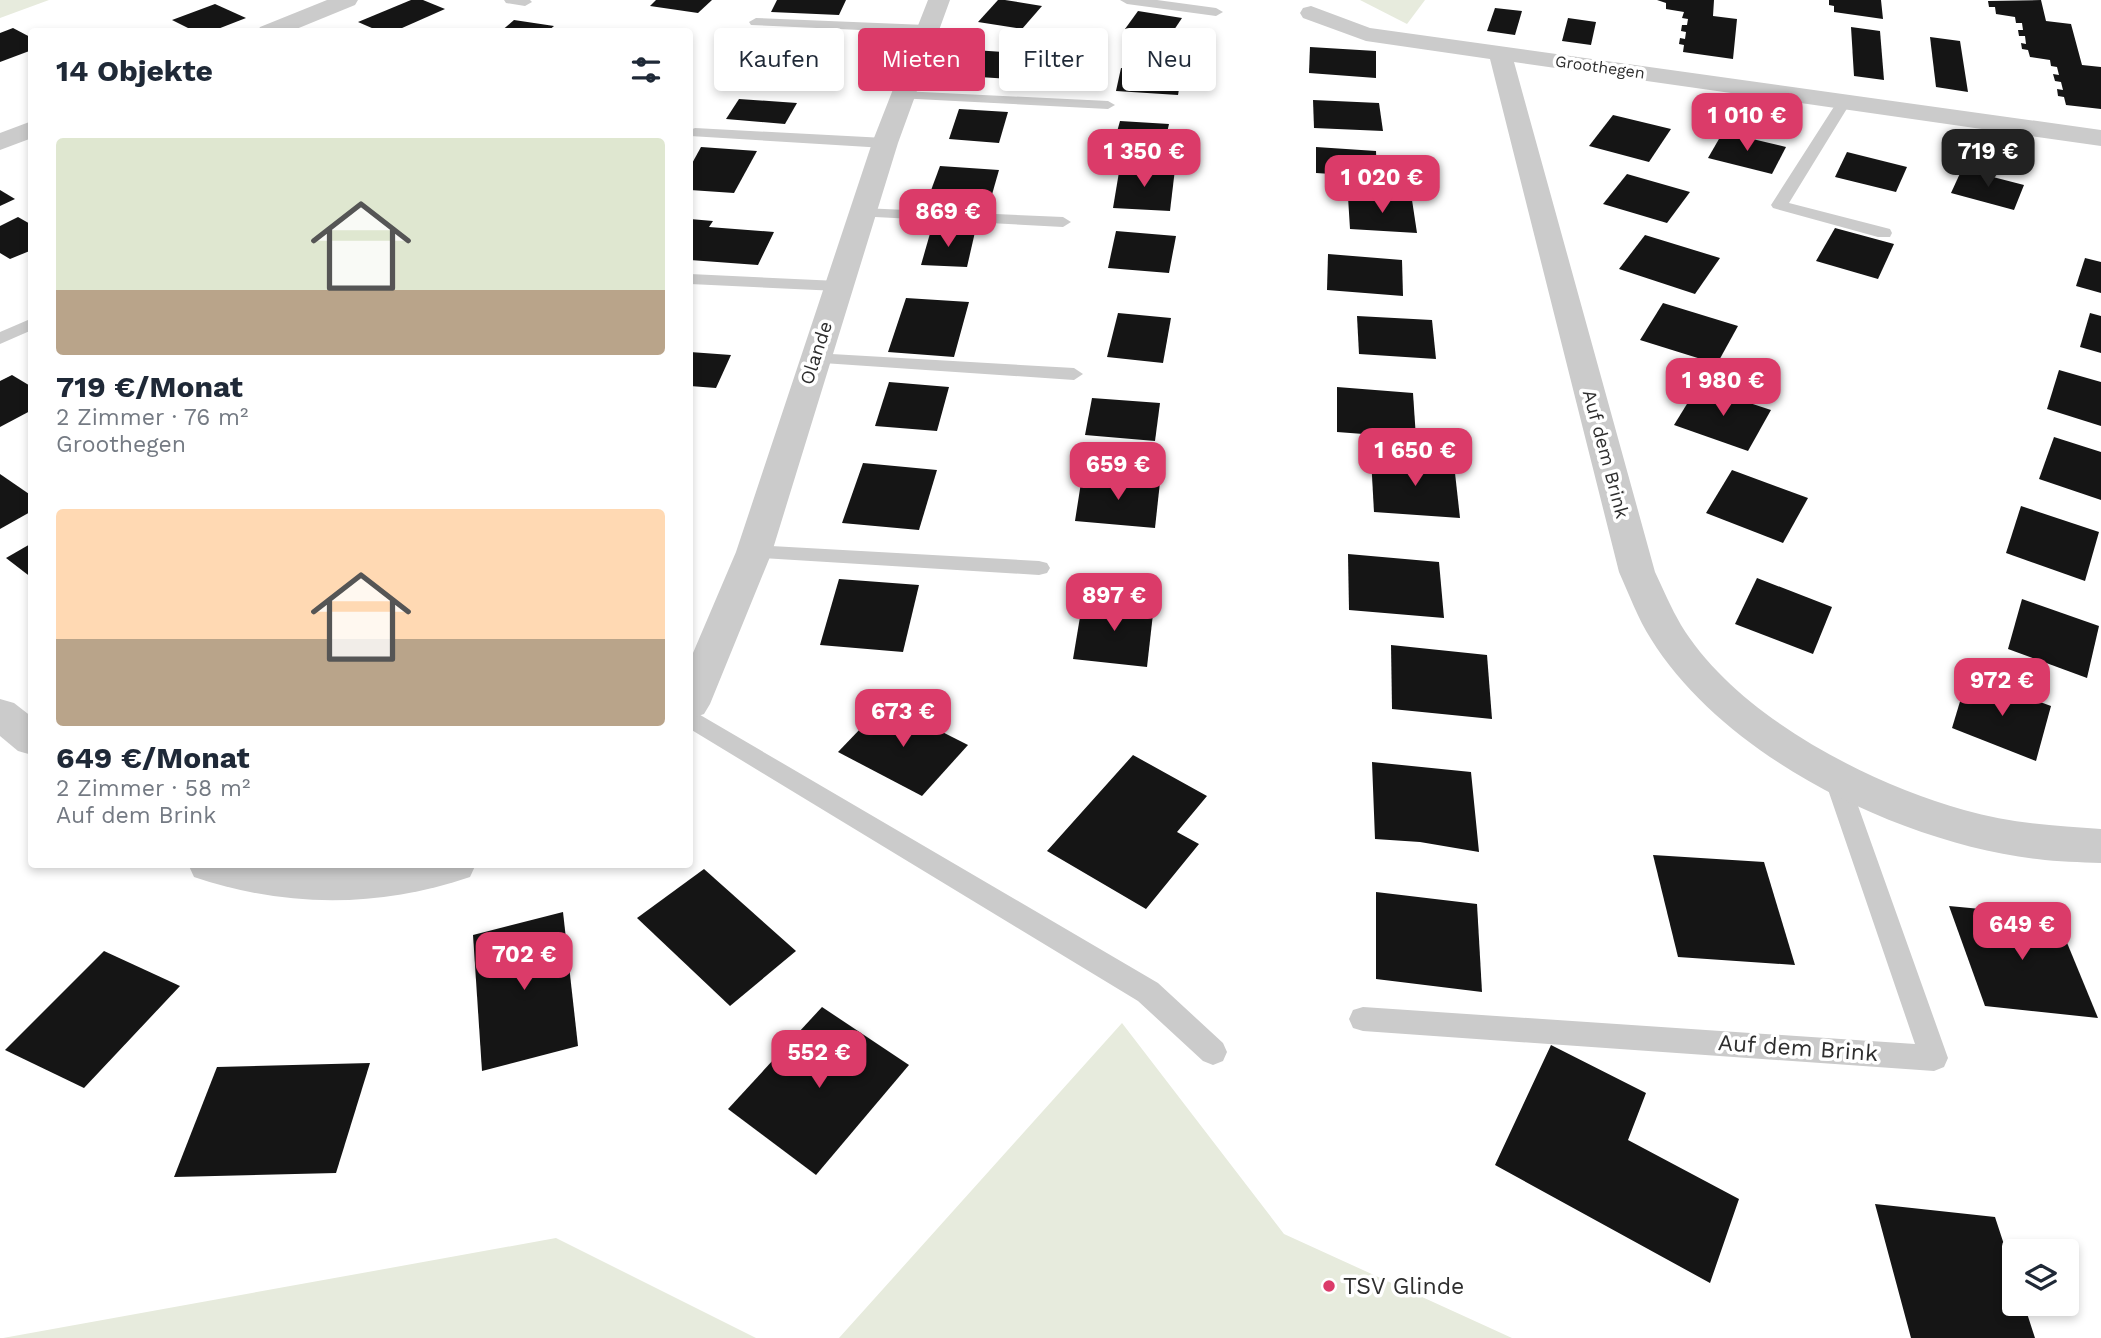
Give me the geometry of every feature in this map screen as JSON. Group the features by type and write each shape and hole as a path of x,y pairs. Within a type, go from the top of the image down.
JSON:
{"street":[{"path":"278,28 347,0"},
{"name":"Olande","path":"926,28 939,0"},
{"name":"Groothegen","path":"1311,13 1366,34 2101,138"},
{"name":"Auf dem Brink","path":"1500,53 1637,572 1651,611 1678,651 1715,692 1761,731 1835,775 1881,797 1949,822 2020,839 2101,846"},
{"name":"Olande","path":"693,697 754,552 814,358 903,91"},
{"path":"0,142 28,131"},
{"path":"0,714 28,737"},
{"path":"221,868 247,877 333,886 413,876 440,868"}],"lane":[{"path":"1127,0 1216,12"},
{"path":"756,22 902,28"},
{"path":"902,95 1108,105"},
{"path":"1844,102 1779,205 1884,233"},
{"path":"695,134 885,143"},
{"path":"862,213 1063,222"},
{"path":"693,279 838,286"},
{"path":"0,339 28,325"},
{"path":"814,358 1073,374"},
{"path":"754,552 1039,568"},
{"path":"693,720 1148,992 1213,1052"},
{"name":"Auf dem Brink","path":"1363,1019 1934,1058 1835,775"}],"shaded area":[{"path":"0,0 49,0 0,18"},
{"path":"1360,0 1425,0 1407,24"},
{"path":"1122,1023 1284,1234 1512,1338 839,1338"},
{"path":"556,1238 756,1338 3,1338"}],"building":[{"path":"411,0 423,0 445,9 402,28 372,28 358,22"},
{"path":"656,0 712,0 698,13 650,6"},
{"path":"777,0 846,0 839,15 771,12"},
{"path":"998,0 1042,6 1023,28 978,22"},
{"path":"1657,0 1714,0 1713,16 1737,19 1733,59 1683,52 1684,45 1679,44 1680,38 1685,39 1686,32 1681,31 1682,25 1687,25 1688,19 1682,18 1684,12 1666,9 1666,3"},
{"path":"1829,0 1881,0 1883,19 1834,12 1834,6 1829,5"},
{"path":"2041,0 2046,21 2071,24 2082,65 2101,67 2101,109 2066,105 2064,97 2058,96 2057,89 2063,90 2061,82 2055,81 2053,74 2059,75 2057,67 2051,66 2050,60 2030,57 2028,50 2022,49 2021,43 2026,44 2025,36 2019,36 2018,30 2023,30 2022,23 2016,23 2015,17 1996,14 1995,7 1989,7 1988,1"},
{"path":"215,4 246,18 220,28 188,28 172,20"},
{"path":"1495,8 1522,11 1515,35 1487,31"},
{"path":"1138,11 1182,18 1175,28 1126,28"},
{"path":"1568,18 1596,22 1591,45 1562,41"},
{"path":"514,20 554,26 552,28 505,28"},
{"path":"1851,27 1880,31 1884,80 1854,76"},
{"path":"13,28 28,36 28,52 0,62 0,33"},
{"path":"1930,37 1960,41 1968,92 1936,87"},
{"path":"1310,47 1376,51 1376,78 1309,73"},
{"path":"985,51 999,52 999,78 985,77"},
{"path":"1121,68 1122,91 1179,91 1178,95 1116,91"},
{"path":"739,99 797,103 785,124 726,119"},
{"path":"1313,100 1379,103 1383,131 1314,128"},
{"path":"959,109 1008,112 999,143 949,139"},
{"path":"1613,115 1671,129 1649,162 1589,146"},
{"path":"1120,121 1169,124 1163,150 1113,146"},
{"path":"1723,132 1786,147 1772,174 1708,158"},
{"path":"701,147 757,151 734,193 693,190 693,162"},
{"path":"1316,147 1376,151 1377,177 1316,173"},
{"path":"1847,152 1907,167 1896,192 1835,177"},
{"path":"940,166 999,170 991,198 930,193"},
{"path":"1120,166 1175,169 1170,211 1113,208"},
{"path":"1962,169 2024,185 2014,210 1951,193"},
{"path":"1627,174 1690,192 1667,223 1603,204"},
{"path":"0,190 15,199 0,206"},
{"path":"1348,197 1412,200 1417,233 1350,229"},
{"path":"18,217 28,223 28,252 10,259 0,253 0,226"},
{"path":"693,219 713,221 709,227 774,232 758,265 693,260"},
{"path":"1835,228 1894,244 1878,279 1816,261"},
{"path":"931,230 975,232 967,267 921,265"},
{"path":"1116,231 1176,236 1169,273 1108,268"},
{"path":"1645,235 1720,258 1695,294 1619,269"},
{"path":"1328,254 1402,260 1403,296 1327,290"},
{"path":"2085,258 2101,262 2101,293 2076,286"},
{"path":"906,298 969,302 954,357 888,352"},
{"path":"1663,303 1738,326 1717,364 1640,340"},
{"path":"1118,313 1171,318 1163,363 1107,357"},
{"path":"2090,313 2101,316 2101,353 2080,347"},
{"path":"1357,316 1432,320 1436,359 1359,354"},
{"path":"693,352 731,355 716,388 693,386"},
{"path":"2059,370 2101,382 2101,426 2047,409"},
{"path":"12,375 28,385 28,412 0,427 0,381"},
{"path":"889,382 949,387 937,431 875,426"},
{"path":"1698,386 1771,410 1748,451 1674,425"},
{"path":"1337,387 1413,393 1416,438 1337,432"},
{"path":"1092,398 1160,403 1155,441 1085,435"},
{"path":"2054,437 2101,452 2101,500 2039,479"},
{"path":"1371,458 1454,464 1460,518 1374,512"},
{"path":"863,463 937,470 919,530 842,523"},
{"path":"1732,470 1808,498 1783,543 1706,513"},
{"path":"0,474 28,493 28,513 0,529"},
{"path":"1082,476 1160,482 1155,528 1075,521"},
{"path":"2021,506 2099,532 2085,581 2006,553"},
{"path":"28,545 28,575 6,558"},
{"path":"1348,554 1439,562 1444,618 1349,610"},
{"path":"1757,578 1832,607 1813,654 1735,624"},
{"path":"839,579 919,585 903,652 820,645"},
{"path":"1083,599 1154,605 1147,667 1073,659"},
{"path":"2022,599 2099,626 2087,678 2008,649"},
{"path":"1391,645 1487,655 1492,719 1392,709"},
{"path":"1968,675 2051,706 2036,761 1952,728"},
{"path":"885,703 968,745 922,796 838,752"},
{"path":"1133,755 1207,796 1177,832 1199,844 1146,909 1047,851"},
{"path":"1372,762 1471,772 1479,852 1420,842 1375,839"},
{"path":"1653,855 1764,862 1795,965 1678,957"},
{"path":"704,869 796,951 730,1006 637,918"},
{"path":"1376,892 1477,904 1482,992 1376,979"},
{"path":"1949,906 2056,916 2098,1018 1985,1006"},
{"path":"563,912 578,1046 482,1071 473,935"},
{"path":"104,951 180,986 84,1088 5,1050"},
{"path":"822,1007 909,1065 816,1175 728,1109"},
{"path":"1551,1045 1646,1093 1628,1140 1739,1199 1710,1283 1495,1165"},
{"path":"370,1063 336,1173 174,1177 217,1067"},
{"path":"1875,1204 1995,1217 2002,1239 2002,1316 2028,1316 2035,1338 1911,1338"}],"place":[{"name":"TSV Glinde","path":"1329,1286"}]}
